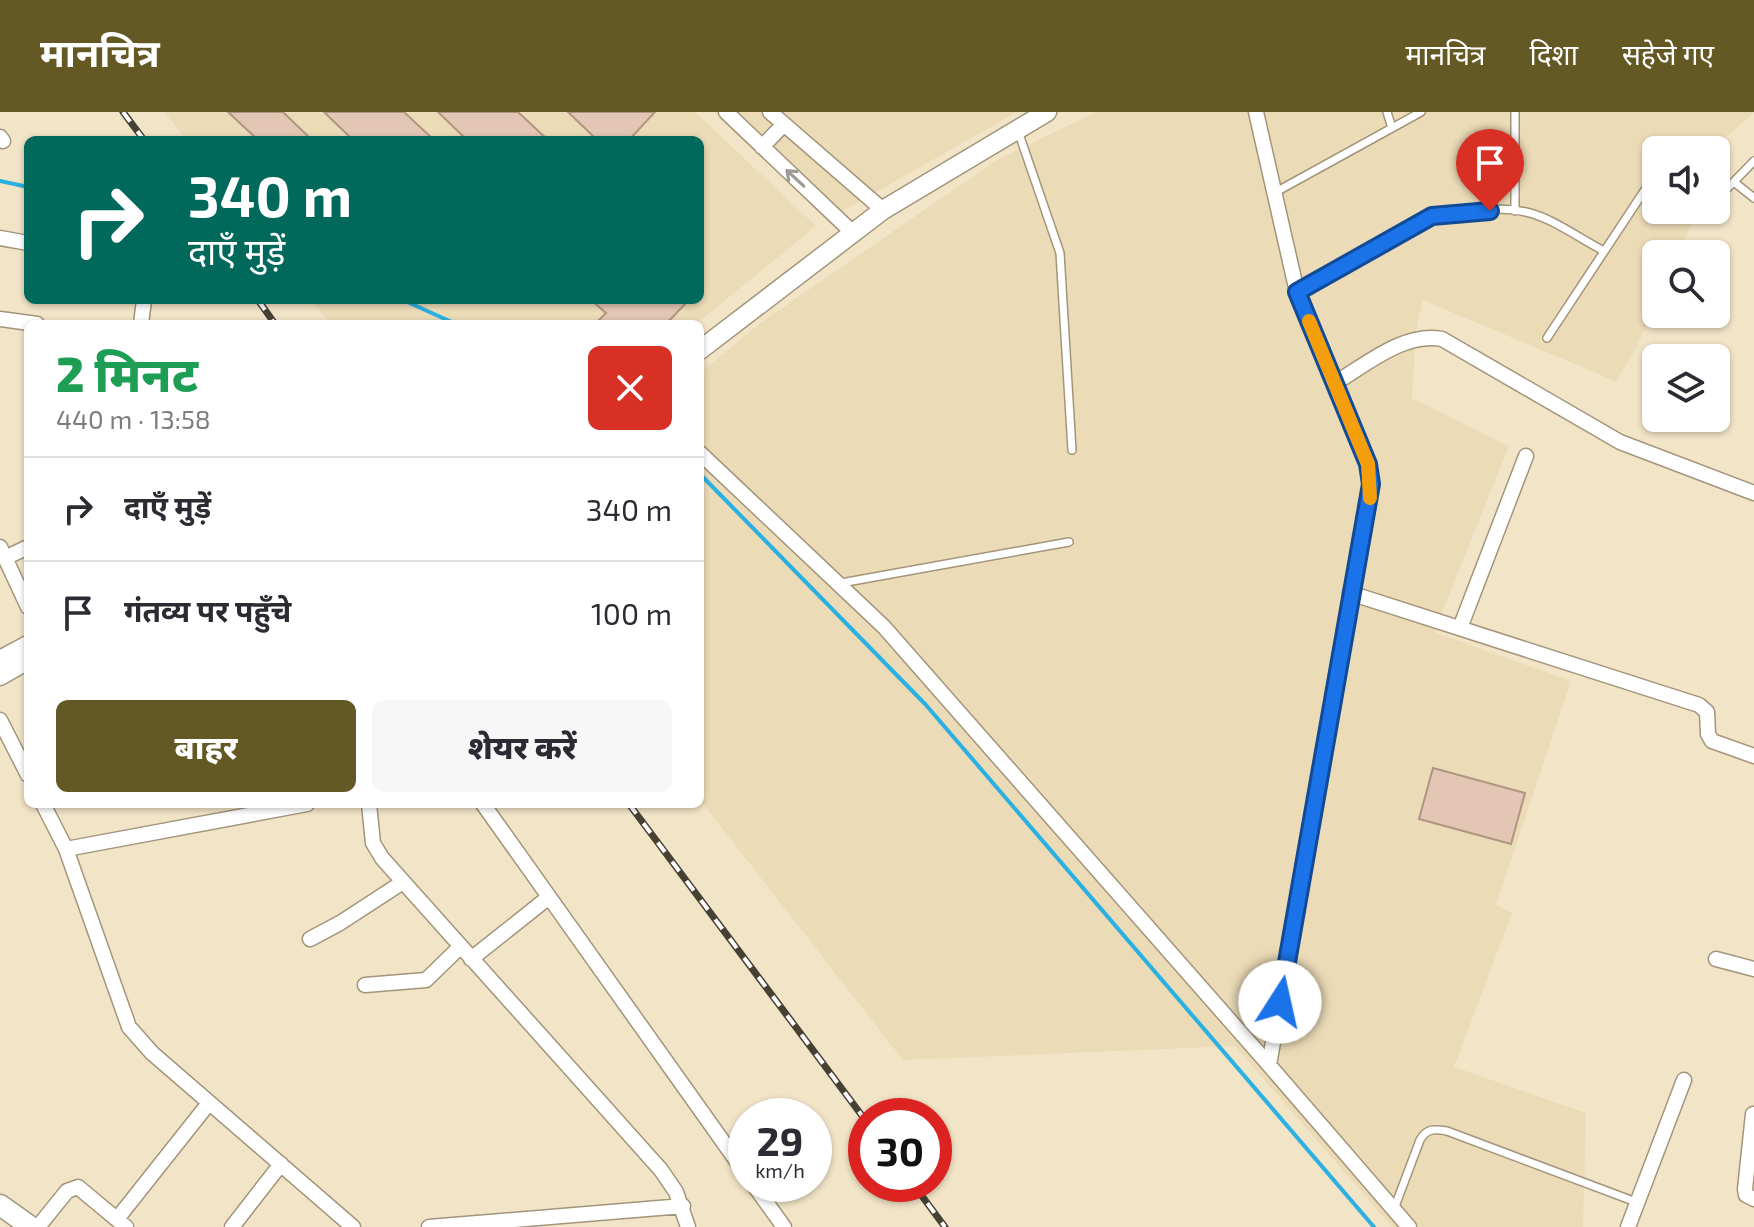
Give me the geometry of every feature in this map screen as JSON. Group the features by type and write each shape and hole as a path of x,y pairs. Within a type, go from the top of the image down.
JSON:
{"main road":[{"path":"0,1205 31,1227"}],"street":[{"path":"726,112 852,232"},
{"path":"770,112 883,210"},
{"path":"1256,112 1297,292 1370,472 1370,498 1350,593 1269,1065"},
{"path":"704,347 883,210 1032,118"},
{"path":"762,147 784,124"},
{"path":"0,238 24,242"},
{"path":"0,319 24,322"},
{"path":"1335,383 1406,342 1423,337 1442,339 1620,442 1754,493"},
{"path":"1460,628 1526,456"},
{"path":"704,457 841,583 918,664 1409,1227"},
{"path":"24,548 3,552 24,598"},
{"path":"1350,593 1699,705 1707,712 1708,734 1712,741 1754,756"},
{"path":"0,660 24,647"},
{"path":"0,676 24,662"},
{"path":"0,720 24,767"},
{"path":"45,808 66,849 129,1027 152,1053 353,1227"},
{"path":"66,849 270,808"},
{"path":"369,808 373,843 382,858 661,1170 683,1206 688,1227"},
{"path":"486,808 728,1149"},
{"path":"310,939 403,882"},
{"path":"471,959 549,897"},
{"path":"365,985 426,980 460,947"},
{"path":"1716,959 1754,969"},
{"path":"1628,1227 1684,1080"},
{"path":"38,1227 72,1187 78,1187 122,1223 209,1103"},
{"path":"1753,1114 1745,1189 1746,1195 1754,1199"},
{"path":"232,1227 281,1164"},
{"path":"766,1202 784,1227"},
{"path":"429,1227 683,1206"}],"lane":[{"path":"1387,112 1392,128"},
{"path":"1274,193 1421,112"},
{"path":"1515,112 1515,211"},
{"path":"1032,118 1060,253 1072,450"},
{"path":"1730,186 1754,161"},
{"path":"1734,182 1754,198"},
{"path":"1547,338 1642,194"},
{"path":"1297,292 1432,216 1456,212 1515,211 1538,217 1604,251"},
{"path":"841,583 1069,542"},
{"path":"1394,1209 1420,1140 1425,1132 1432,1129 1447,1131 1636,1202"}],"shaded area":[{"path":"164,112 695,112 816,226 701,320 327,320 314,304 704,304 704,136 184,136"},
{"path":"715,112 1017,112 829,219"},
{"path":"1096,112 1754,112 1727,136 1642,136 1642,224 1691,224 1684,240 1642,240 1642,328 1645,328 1633,355 1615,381 1423,300 1416,331 1412,398 1509,446 1434,632 1571,681 1496,905 1512,913 1454,1067 1586,1113 1583,1227 1392,1227 1235,1046 903,1060 704,805 704,370 763,321 997,160"}],"building":[{"path":"228,112 283,112 308,136 254,136"},
{"path":"324,112 404,112 430,136 349,136"},
{"path":"438,112 518,112 544,136 463,136"},
{"path":"568,112 655,112 633,136 593,136"},
{"path":"596,304 685,304 670,320 599,320 606,313"},
{"path":"1433,768 1525,793 1511,844 1419,819"}],"waterway":[{"path":"0,181 24,186"},
{"path":"412,304 447,320"},
{"path":"704,478 926,705 1374,1227"}],"railway":[{"path":"123,112 141,136"},
{"path":"261,304 272,320"},
{"path":"632,808 849,1098"},
{"path":"926,1202 945,1227"}],"slow traffic":[{"path":"1309,321 1368,464 1370,498"}],"route":[{"path":"1280,1002 1371,484 1368,464 1297,292 1432,216 1490,211"}]}
